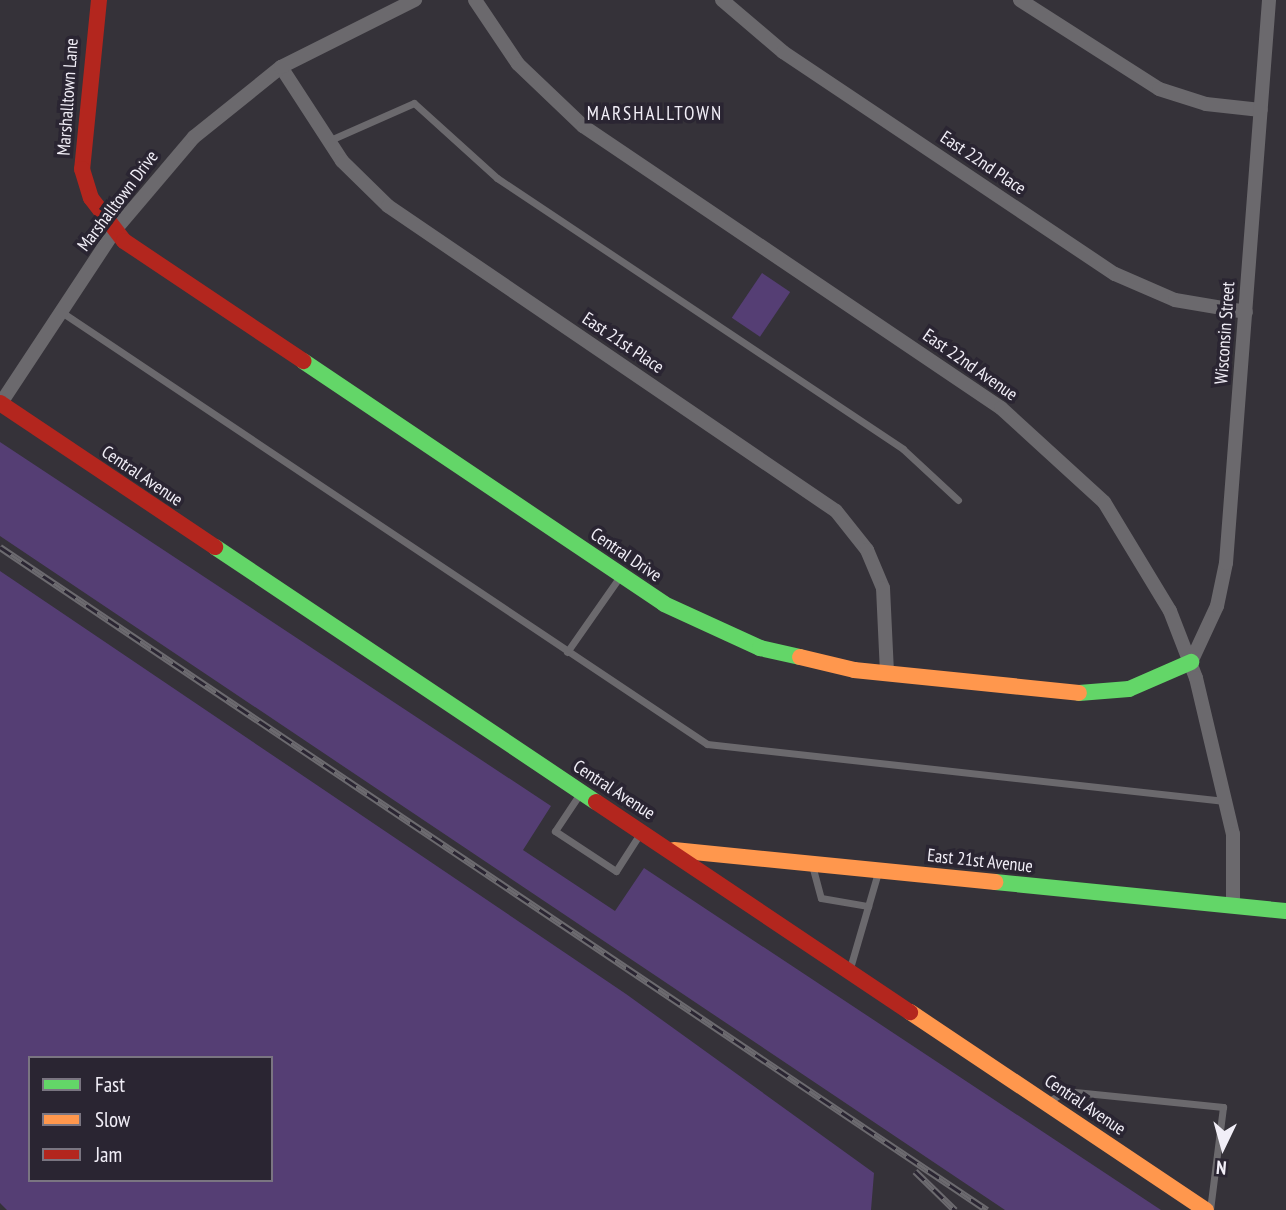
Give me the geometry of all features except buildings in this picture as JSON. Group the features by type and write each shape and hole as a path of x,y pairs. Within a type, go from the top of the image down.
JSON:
{"street":[{"name":"Marshalltown Lane","path":"99,0 82,169 91,198 115,230"},
{"name":"Marshalltown Drive","path":"0,403 63,313 115,230 194,137 281,67 415,0"},
{"name":"East 22nd Avenue","path":"475,0 518,64 583,126 1045,443 1104,502 1133,543 1191,662 1225,801 1235,856 1233,905"},
{"name":"East 22nd Place","path":"722,0 783,52 1115,274 1175,300 1245,312"},
{"path":"1020,0 1159,89 1206,104 1261,110"},
{"name":"Wisconsin Street","path":"1191,662 1224,578 1269,0"},
{"name":"East 21st Place","path":"281,67 327,141 406,221 835,511 867,550 883,588 887,673"},
{"name":"Central Drive","path":"115,230 621,575 683,615 750,644 826,666 1084,694 1129,689 1191,662"},
{"name":"Central Avenue","path":"0,403 1208,1210"},
{"name":"East 21st Avenue","path":"670,850 1286,911"}],"lane":[{"path":"327,141 414,103 515,190 903,449 958,500"},
{"path":"63,313 696,738 722,748 1225,801"},
{"path":"567,652 621,575"},
{"path":"581,791 555,831 616,871 642,831"},
{"path":"812,864 821,898 869,906"},
{"path":"850,969 879,870"},
{"path":"1046,1102 1065,1091 1223,1107 1208,1210"}],"shaded area":[{"path":"762,273 790,292 760,337 732,318"},
{"path":"0,442 551,806 523,850 615,911 644,868 1161,1210 1005,1210 0,536"},
{"path":"0,571 626,994 874,1173 871,1210 7,1210 0,1203"}],"railway":[{"path":"0,547 987,1210"},
{"path":"915,1171 955,1210"}],"traffic: fast":[{"path":"303,361 664,604 760,648 800,657"},
{"path":"215,547 596,802"},
{"path":"1079,693 1129,689 1191,662"},
{"path":"995,882 1286,911"}],"traffic: slow":[{"path":"800,657 854,670 1079,693"},
{"path":"674,850 995,882"},
{"path":"910,1012 1206,1210"}],"traffic: jam":[{"path":"99,0 82,169 91,198 124,241 303,361"},
{"path":"0,403 215,547"},
{"path":"596,802 910,1012"}],"district":[{"name":"MARSHALLTOWN","path":"655,114"}]}
